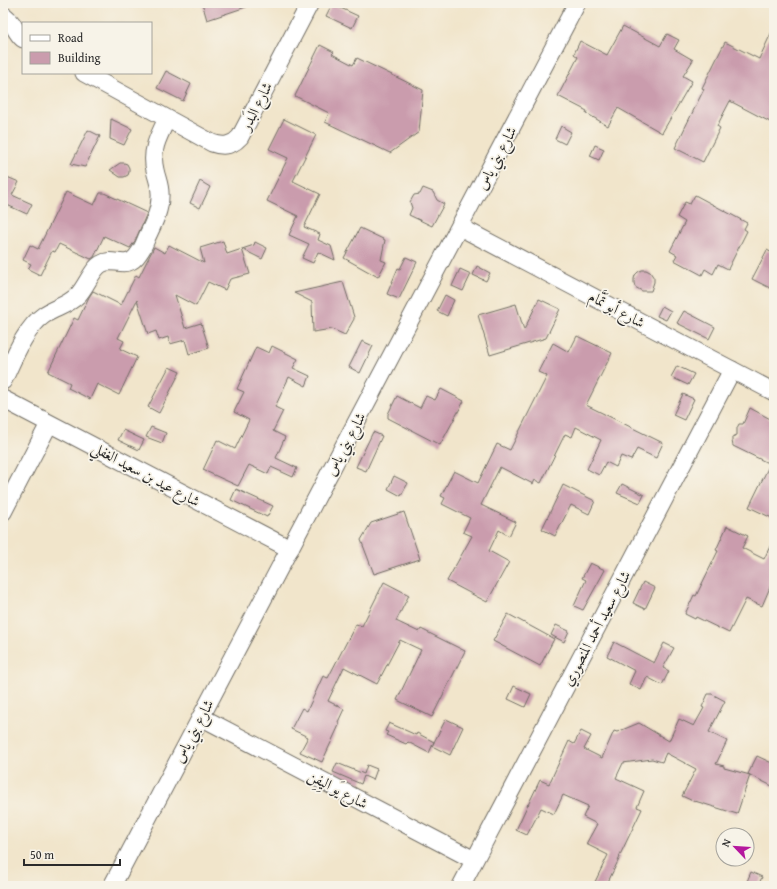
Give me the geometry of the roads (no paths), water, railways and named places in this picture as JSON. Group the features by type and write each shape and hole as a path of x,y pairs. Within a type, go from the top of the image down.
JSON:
{"street":[{"name":"شارع البَدر","path":"86,74 217,145 228,145 240,137 310,3"},
{"name":"شارع بني ياس","path":"112,886 578,3"},
{"path":"3,15 11,20 22,38"},
{"path":"3,381 26,336 37,321 51,311 69,303 77,296 84,289 96,267 100,264 109,261 126,263 131,261 138,254 159,207 160,188 155,171 154,155 158,138 168,118"},
{"name":"شارع أبو تَمَّام","path":"460,227 774,392"},
{"name":"شارع سعيد أحمد المنصوري","path":"461,886 732,370"},
{"name":"شارع عيد بن سعيد الغفلي","path":"3,400 290,549"},
{"path":"3,512 49,424"},
{"name":"شارع يَو اليِفِن","path":"201,717 474,860"}]}
